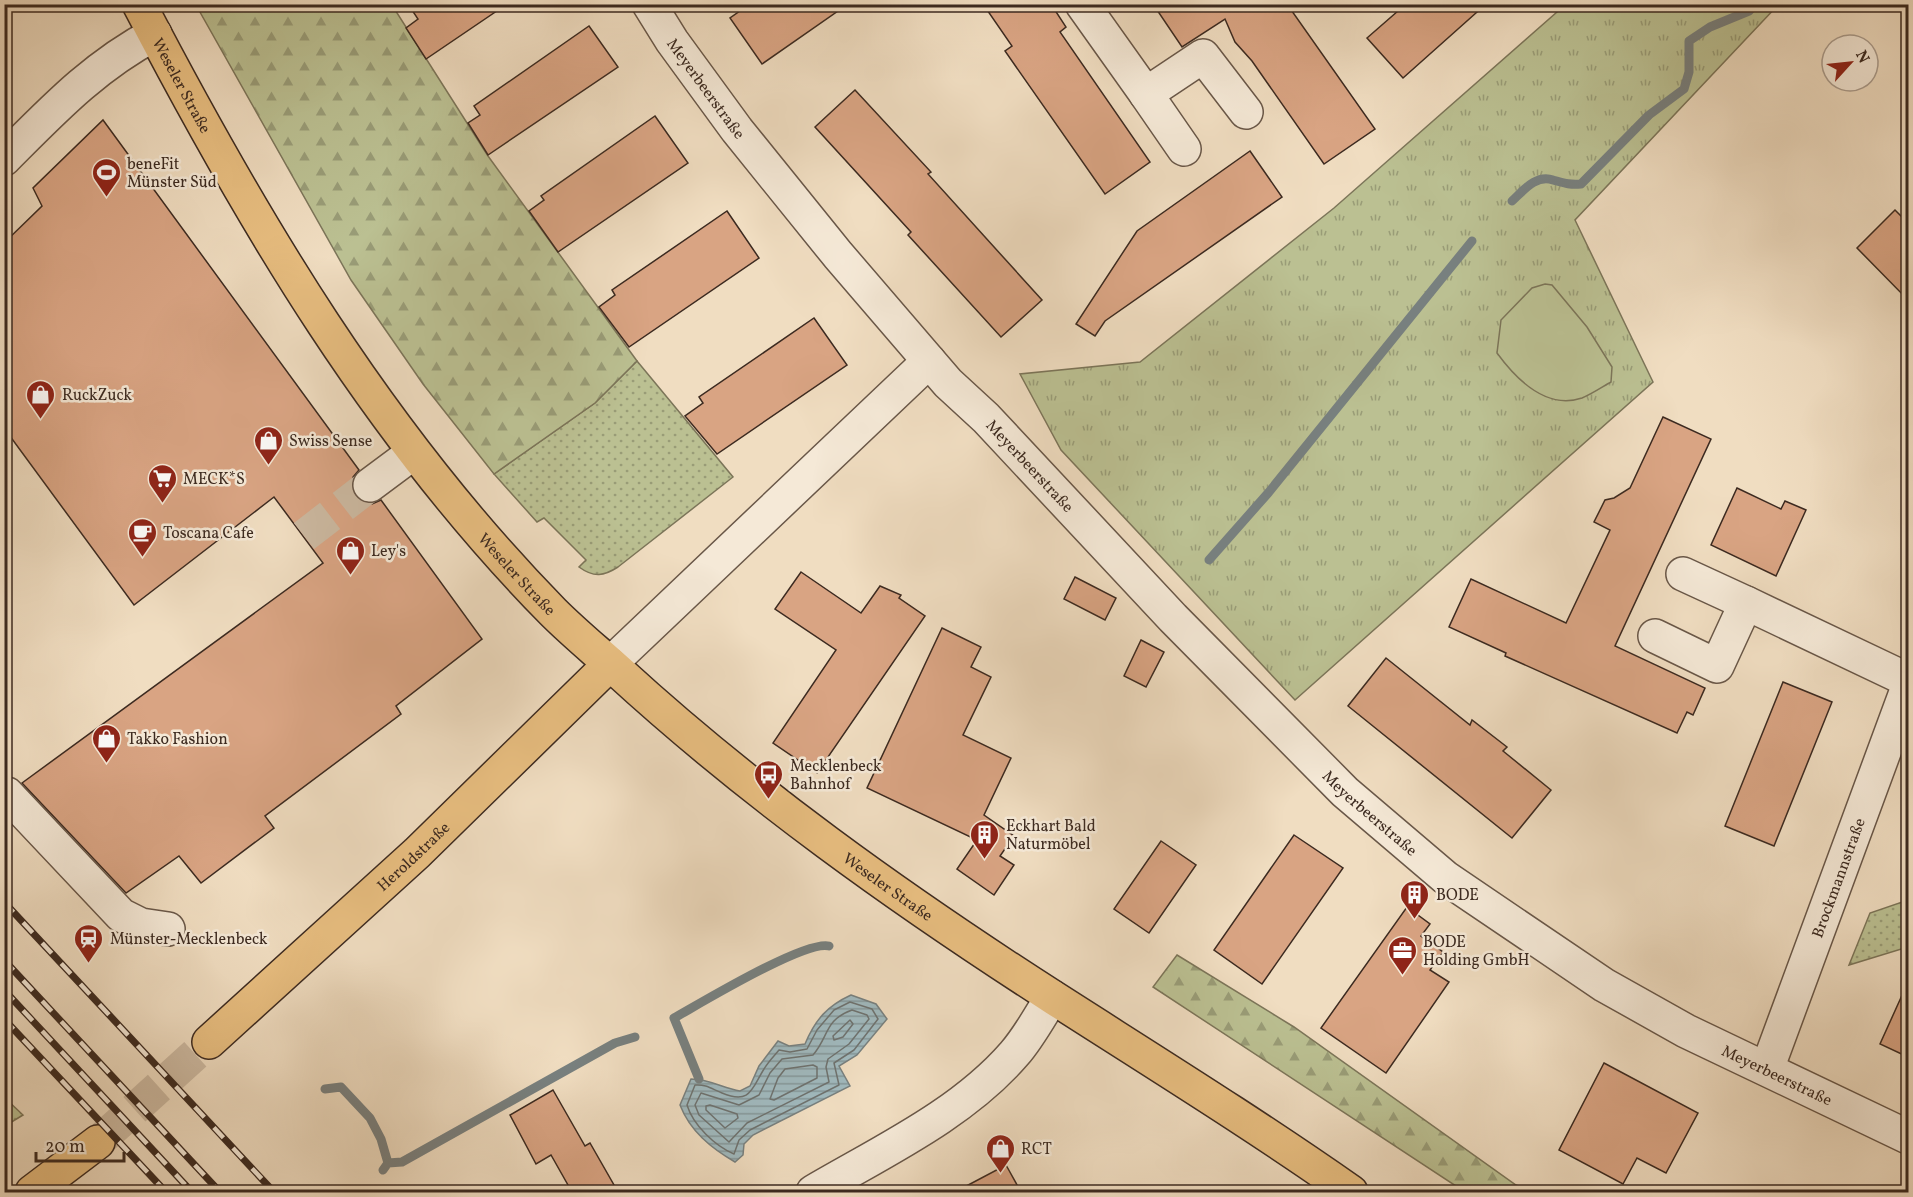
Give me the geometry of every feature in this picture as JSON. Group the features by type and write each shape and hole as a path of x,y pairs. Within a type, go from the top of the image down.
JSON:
{"main road":[{"name":"Weseler Straße","path":"139,4 309,305 413,453 483,536 539,597 667,716 809,830 1052,997 1240,1115 1351,1192"},
{"name":"Heroldstraße","path":"209,1042 417,853 610,664"},
{"path":"32,1192 98,1142"}],"street":[{"name":"Meyerbeerstraße","path":"649,4 737,130 838,255 929,361 1189,634 1338,784 1386,828 1446,878 1604,985 1686,1031 1908,1137"},
{"path":"1082,4 1184,149"},
{"path":"4,159 57,106 105,63 155,34"},
{"path":"1146,94 1203,56 1246,112"},
{"path":"610,664 929,361"},
{"path":"370,485 413,453"},
{"path":"1683,574 1908,680"},
{"path":"1655,636 1717,666 1746,603"},
{"name":"Brockmannstraße","path":"1767,1069 1908,687"},
{"path":"7,794 122,915 141,925 168,929"},
{"path":"813,1192 926,1125 978,1088 1019,1048 1052,997"}],"green space":[{"path":"196,5 392,5 488,156 637,361 595,403 494,474 423,384 351,280"},
{"path":"1565,5 1778,5 1575,220 1653,382 1295,700 1061,450 1020,374 1140,362 1334,208"},
{"path":"1545,284 1552,285 1587,327 1612,367 1611,382 1582,398 1569,401 1544,396 1513,373 1497,353 1501,320 1532,288"},
{"path":"637,361 733,477 618,567 603,574 589,573 579,567 586,560 544,518 537,522 494,474 595,403"},
{"path":"1908,900 1908,947 1849,965 1870,913"},
{"path":"1177,955 1294,1027 1516,1185 1531,1192 1465,1192 1153,987"},
{"path":"4,1097 23,1115 5,1126 4,1126"}],"water":[{"path":"851,995 876,1004 887,1019 857,1055 839,1066 850,1086 753,1135 744,1144 743,1155 735,1162 710,1145 695,1131 680,1105 691,1079 704,1080 740,1091 750,1086 759,1066 778,1041 789,1046 805,1044 823,1015 835,1004"}],"building":[{"path":"408,4 507,4 426,59 406,28 418,19"},
{"path":"750,4 848,4 762,64 730,18"},
{"path":"983,4 1051,4 1066,27 1060,32 1150,162 1105,194 1005,51 1012,46"},
{"path":"1153,4 1287,4 1375,129 1324,164 1252,61 1235,42 1225,19 1182,47"},
{"path":"1406,4 1486,4 1403,78 1367,38"},
{"path":"589,26 618,67 488,155 468,123 480,115 474,106"},
{"path":"855,90 931,172 928,174 1042,300 1001,337 908,235 911,232 815,127"},
{"path":"655,116 688,163 558,252 529,211 544,200 541,196"},
{"name":"MECK*S","path":"103,120 359,470 353,477 351,487 355,497 372,504 381,500 482,639 396,706 401,714 265,816 274,828 201,883 179,856 126,893 22,783 323,563 274,497 134,605 4,428 4,243 42,206 33,188"},
{"path":"1250,151 1282,197 1105,321 1095,336 1076,324 1137,231"},
{"path":"1895,210 1908,223 1908,300 1857,248"},
{"path":"727,211 759,258 629,347 599,307 615,295 612,290"},
{"path":"814,318 847,365 717,454 685,416 703,403 699,397"},
{"path":"1663,417 1711,439 1615,646 1705,688 1693,715 1687,712 1677,733 1505,656 1506,653 1449,627 1471,579 1566,623 1610,530 1594,522 1605,500 1614,498 1630,488"},
{"path":"1737,488 1781,509 1785,501 1806,510 1776,576 1711,545"},
{"path":"801,572 861,613 880,586 901,595 899,598 925,616 817,773 773,743 836,650 775,609"},
{"path":"1075,577 1116,598 1105,620 1064,599"},
{"path":"942,628 981,647 971,667 991,677 963,735 1011,758 984,815 1014,836 1000,856 1014,865 994,895 957,869 977,840 867,788"},
{"path":"1141,640 1164,652 1146,687 1124,676"},
{"path":"1386,658 1470,725 1472,720 1507,747 1503,751 1551,790 1512,838 1348,706"},
{"path":"1783,682 1832,702 1774,846 1725,826"},
{"path":"1294,835 1343,868 1262,984 1214,950"},
{"path":"1161,841 1196,865 1149,933 1114,909"},
{"path":"1407,907 1430,924 1421,936 1443,952 1430,970 1449,982 1386,1073 1321,1028"},
{"path":"1908,982 1908,1057 1880,1044"},
{"path":"1604,1063 1698,1113 1666,1173 1637,1158 1623,1184 1559,1150"},
{"path":"553,1090 585,1146 590,1143 618,1192 572,1192 551,1155 536,1164 510,1115"},
{"name":"RCT","path":"1006,1165 1021,1192 955,1192"}],"waterway":[{"path":"1512,201 1530,184 1541,179 1581,184 1649,115 1684,89 1689,72 1689,41 1710,27 1749,11 1755,4"},
{"path":"1209,560 1269,492 1472,241"},
{"path":"699,1079 674,1018 777,962 817,947 829,946"},
{"path":"383,1170 388,1163 402,1162 615,1043 635,1037"},
{"path":"325,1089 341,1087 370,1118 381,1139 388,1163"}],"tunnel":[{"path":"304,536 370,485"},
{"path":"98,1142 209,1042"}],"railway":[{"path":"4,902 274,1192"},
{"path":"4,960 220,1192"},
{"path":"4,990 192,1192"},
{"path":"4,1019 166,1192"}],"place":[{"name":"beneFit Münster Süd","path":"106,198"},
{"name":"RuckZuck","path":"41,420"},
{"name":"Swiss Sense","path":"268,466"},
{"name":"MECK*S","path":"162,504"},
{"name":"Toscana Cafe","path":"142,558"},
{"name":"Ley's","path":"350,576"},
{"name":"Takko Fashion","path":"106,764"},
{"name":"Mecklenbeck Bahnhof","path":"769,800"},
{"name":"Eckhart Bald Naturmöbel","path":"985,860"},
{"name":"BODE","path":"1415,920"},
{"name":"Münster-Mecklenbeck","path":"89,964"},
{"name":"BODE Holding GmbH","path":"1402,976"},
{"name":"RCT","path":"1000,1174"}]}
